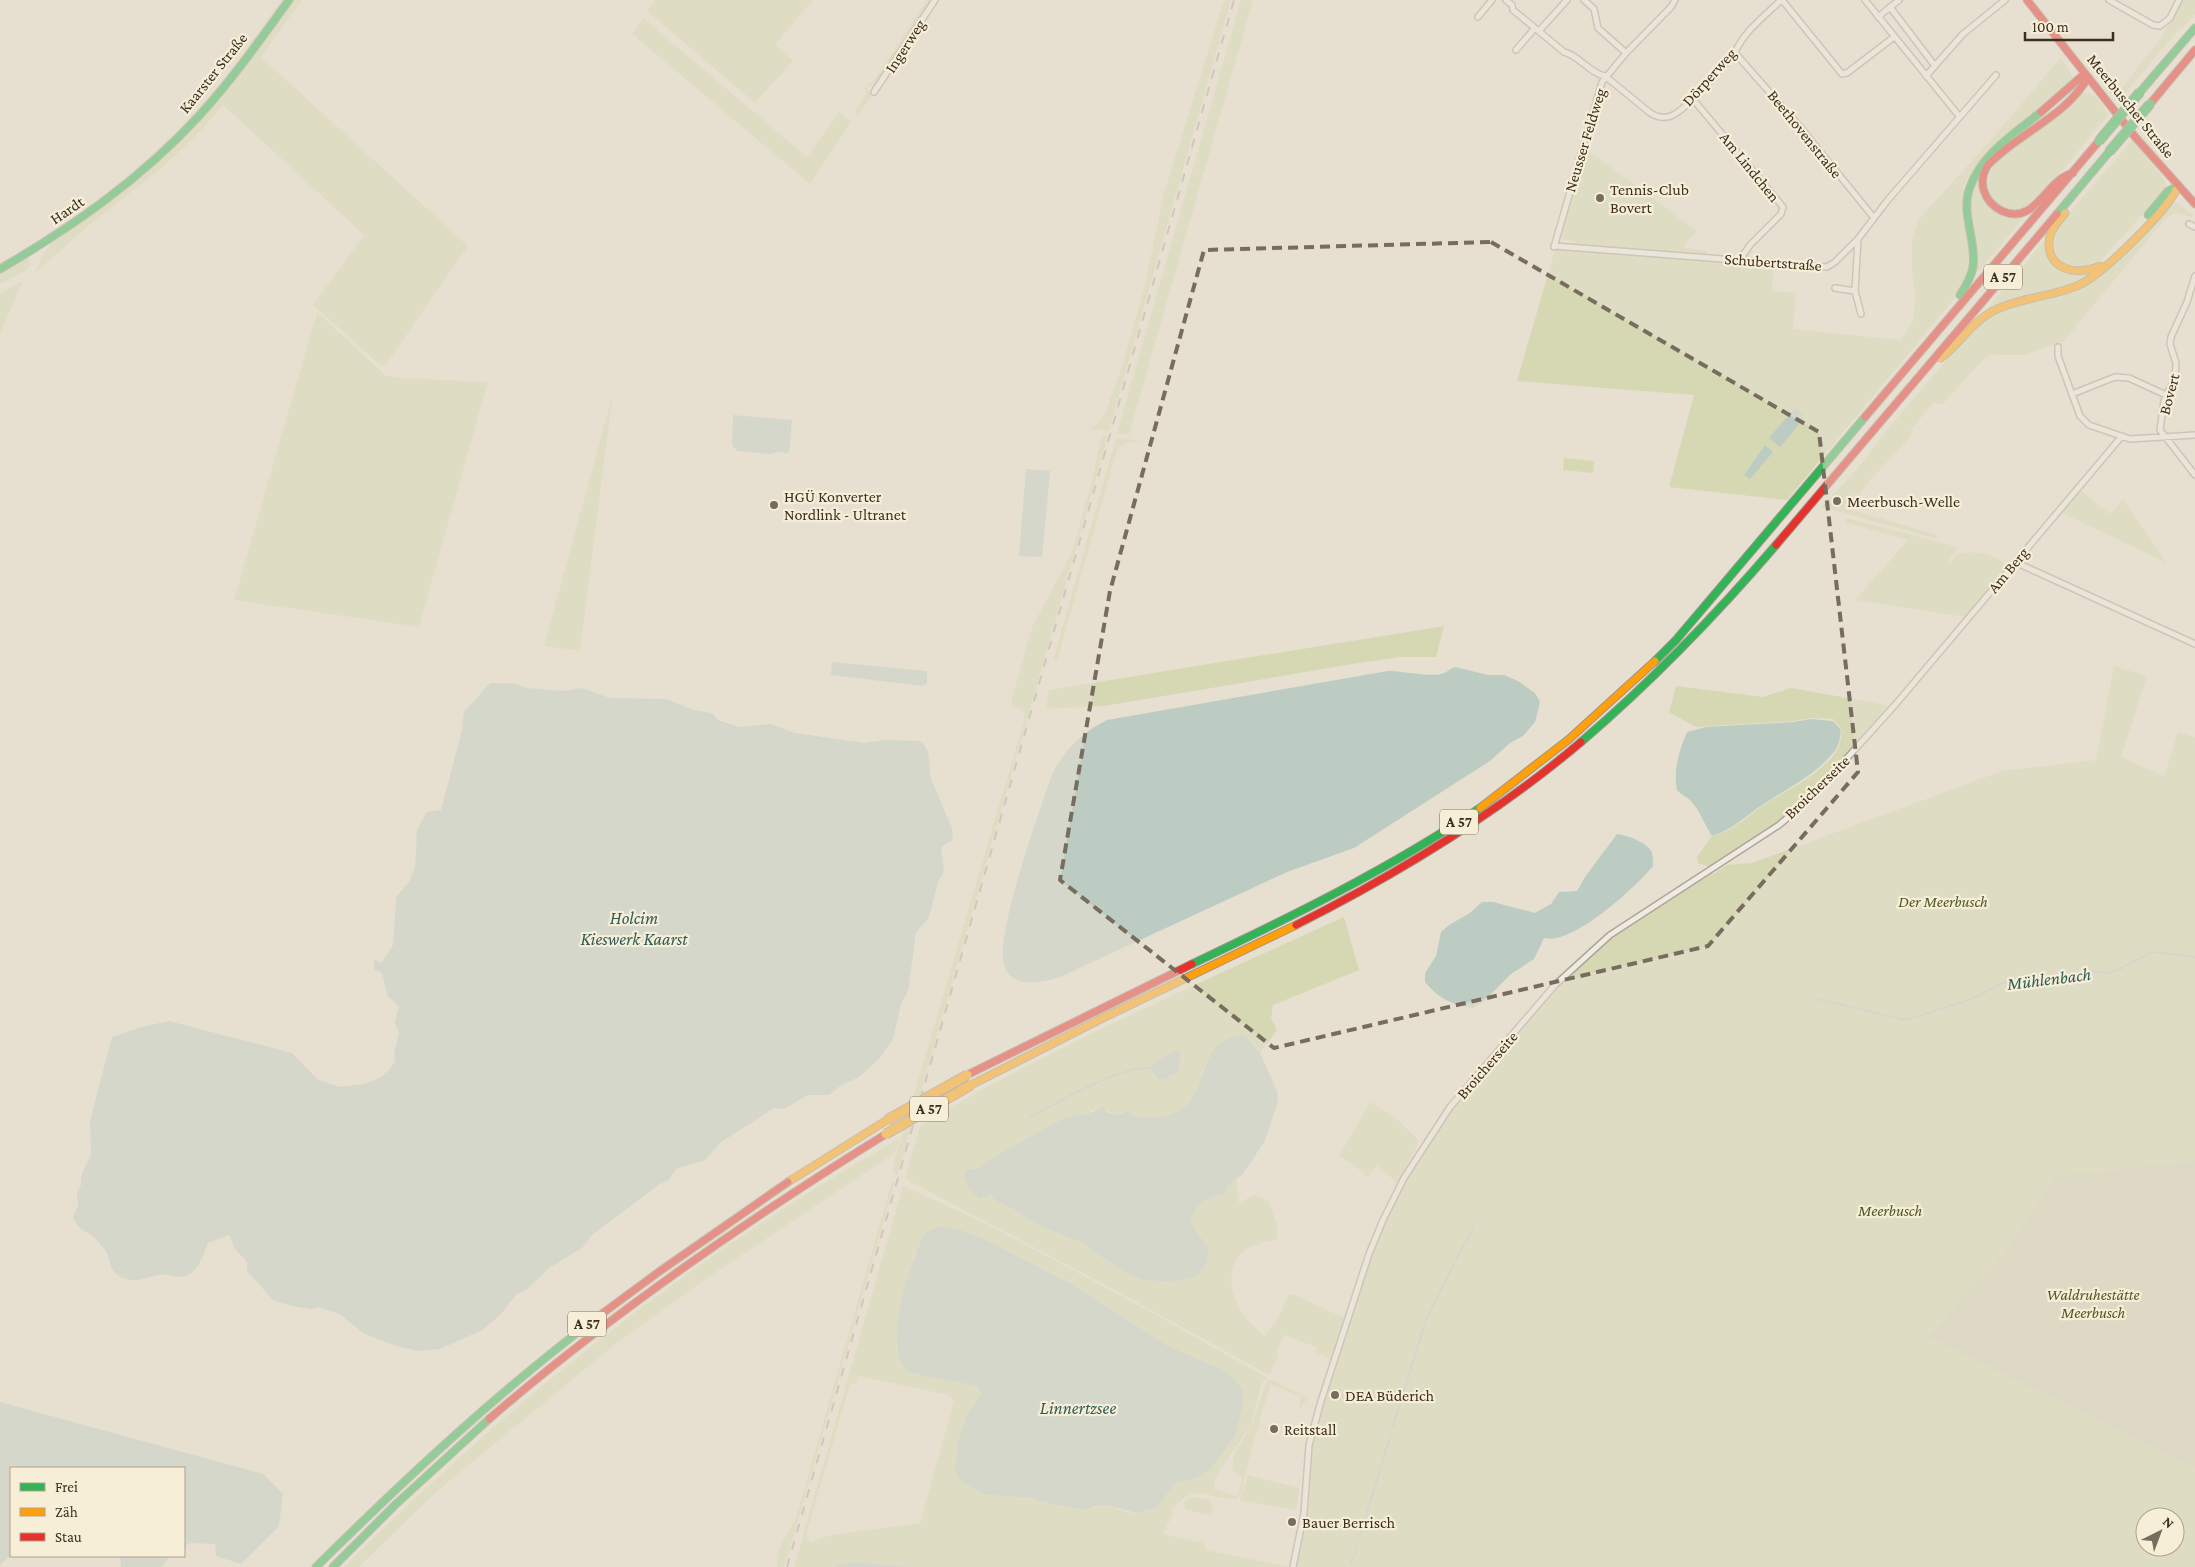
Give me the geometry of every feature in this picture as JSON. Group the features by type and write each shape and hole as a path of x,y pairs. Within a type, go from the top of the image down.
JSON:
{"main road":[{"name":"Kaarster Straße","path":"146,169 220,92 289,0"},
{"name":"Meerbuscher Straße","path":"2027,0 2136,138 2195,204"},
{"name":"A 57","path":"316,1567 418,1467 507,1388 638,1285 720,1226 887,1120 967,1075 1326,898 1449,828 1530,771 1611,704 1676,640 2195,28"},
{"name":"A 57","path":"333,1567 459,1446 603,1325 750,1220 886,1134 971,1085 1075,1032 1323,912 1390,876 1438,847 1515,795 1562,759 1606,722 1684,647 1756,569 2195,50"},
{"path":"1928,342 1933,328 1964,290 1973,274 1975,259 1967,211 1969,188 1978,171 1991,156 2077,80 2082,77 2088,77 2086,84 2079,91 1986,168 1982,184 1990,202 2005,212 2014,214 2032,208 2061,177 2073,172"},
{"name":"Hardt","path":"0,269 71,226 146,169"},
{"path":"2080,186 2078,196 2050,235 2049,245 2050,253 2059,266 2076,273 2091,271 2106,262 2168,191 2178,186"},
{"path":"1926,368 1945,355 1973,326 2005,305 2070,288 2090,278 2110,262 2174,196 2178,186"}],"street":[{"name":"Ingerweg","path":"874,92 935,0"},
{"path":"1478,17 1492,0"},
{"name":"Dörperweg","path":"1506,0 1512,5 1513,10 1537,30 1591,70 1605,76 1655,116 1670,116 1692,98 1735,52 1738,45 1781,0"},
{"path":"1516,50 1567,0"},
{"path":"1584,0 1594,9 1598,28 1626,53"},
{"name":"Neusser Feldweg","path":"1554,246 1596,99 1605,76 1671,7 1675,0"},
{"path":"1781,0 1842,74 1847,73 1894,37"},
{"path":"1865,0 1959,116"},
{"path":"1878,17 1899,0"},
{"path":"1926,76 1963,34 2005,0"},
{"path":"2109,0 2153,25 2160,26 2170,18 2179,0"},
{"path":"1890,7 1935,66"},
{"name":"Beethovenstraße","path":"1735,52 1874,218"},
{"name":"Schubertstraße","path":"1554,246 1827,267 1835,262 1873,222 1874,218 1959,116 1996,75"},
{"name":"Am Lindchen","path":"1692,98 1783,207 1781,214 1750,245 1740,260"},
{"path":"2189,224 2195,227"},
{"path":"1858,239 1855,291 1861,314"},
{"name":"Bovert","path":"2195,276 2187,302 2171,337 2170,344 2176,370 2175,378 2166,395 2160,430 2195,475"},
{"path":"1835,288 1855,291"},
{"path":"2058,347 2058,356 2080,416 2086,423 2122,436 2138,439 2195,435"},
{"path":"2072,394 2115,377 2129,378 2166,395"},
{"name":"Am Berg","path":"1895,705 2122,436"},
{"path":"2016,562 2195,644"},
{"name":"Broicherseite","path":"1293,1567 1304,1513 1309,1445 1335,1357 1383,1220 1404,1178 1439,1122 1568,972 1617,930 1710,871 1794,813 1830,779 1895,705"}],"highlighted area":[{"path":"1491,242 1819,432 1858,772 1708,946 1274,1048 1060,880 1110,591 1204,250"}],"green space":[{"path":"281,0 285,0 218,89 176,136 120,188 37,244 0,265 0,263 30,246 86,209 163,144 220,84"},
{"path":"292,0 302,0 261,57 468,246 385,366 377,362 313,305 364,235 223,105 196,136 164,166 87,227 35,273 43,254 54,241 123,192 183,137"},
{"path":"655,0 813,0 775,45 793,61 755,103 647,11"},
{"path":"927,0 933,0 880,83 870,87 867,84 873,82"},
{"path":"1224,0 1231,0 1109,431 1089,429 1097,425 1105,414 1125,357 1144,288 1164,193"},
{"path":"1241,0 1253,0 1129,435 1117,433"},
{"path":"2181,0 2195,0 2195,14 2182,29 2180,28 2118,102 2114,98 2163,35"},
{"path":"643,18 807,157 839,112 851,122 810,184 632,34"},
{"path":"2061,57 2074,79 1985,156 1972,172 1965,185 1963,190 1965,190 1971,254 1969,272 1963,286 1787,500 1669,487 1694,395 1517,381 1555,250 1559,247 1773,264 1772,291 1796,293 1793,329 1901,340 1913,322 1915,295 1912,272 1912,241 1918,220 1990,141"},
{"path":"865,87 872,95 858,116 854,113 867,93"},
{"path":"2084,92 2092,94 2109,114 2036,201 2018,210 2000,206 1989,192 1988,183 1990,173 1997,162"},
{"path":"2132,140 2164,178 2166,185 2164,191 2102,259 2091,266 2072,269 2060,260 2054,250 2054,239 2059,225"},
{"name":"Tennis-Club Bovert","path":"1584,147 1697,231 1683,247 1707,251 1703,256 1575,245 1574,241 1560,239 1559,236"},
{"path":"1981,175 1995,210 2028,213 1973,278 1970,219 1971,187"},
{"path":"2175,201 2193,215 2191,217 2176,213 2165,219 2064,341 2025,355 1988,356 1942,405 1934,402 1910,431 1914,431 1907,441 1871,479 1857,499 1853,510 1938,535 1937,539 1822,507 1857,469 1890,426 1969,334 1989,318 2005,309 2080,288"},
{"path":"2047,237 2053,263 2090,274 2084,280 1980,317"},
{"path":"27,257 31,263 27,270 0,284 0,272"},
{"path":"23,281 0,334 0,293"},
{"path":"317,312 385,375 400,378 488,382 419,627 234,600"},
{"path":"613,393 580,651 544,646"},
{"path":"1104,435 1108,436 897,1176 893,1170 894,1162 1024,721 1023,710 1014,706 1011,701 1032,627 1072,552 1093,477 1101,438"},
{"path":"1116,438 1145,441 1126,443 1117,450 1057,661 1053,660"},
{"path":"1564,458 1594,461 1593,473 1563,470"},
{"path":"2079,489 2110,514 2123,499 2167,563 2060,512"},
{"path":"1847,518 1958,547 1948,562 1950,563 1957,554 1970,552 1985,554 1999,559 2007,568 1966,617 1855,600 1908,540 1846,523"},
{"path":"1444,626 1436,657 1400,657 1104,706 1046,709 1049,690"},
{"name":"Meerbusch","path":"2114,666 2147,676 2121,757 2164,776 2178,732 2195,737 2195,1567 1296,1567 1309,1502 1311,1450 1329,1382 1374,1248 1388,1214 1439,1123 1555,986 1610,936 1709,873 1713,874 1727,865 1752,863 2002,771 2096,760"},
{"path":"1676,686 1763,697 1791,688 1876,703 1888,706 1888,708 1809,797 1776,823 1710,867 1698,863 1697,857 1712,836 1727,831 1764,805 1803,782 1821,768 1836,752 1842,730 1833,719 1811,718 1794,721 1696,727 1669,712"},
{"path":"1344,917 1359,970 1273,1005 1271,1018 1277,1030 1260,1053 1252,1041 1203,1069 1196,1095 1178,1113 1151,1119 1134,1115 1127,1111 1113,1113 1107,1111 1102,1106 997,1155 975,1170 986,1196 991,1195 995,1201 1012,1208 1034,1223 1083,1242 1094,1252 1123,1271 1143,1280 1175,1282 1197,1276 1208,1248 1191,1223 1195,1211 1207,1199 1225,1193 1229,1184 1236,1179 1239,1203 1253,1195 1268,1200 1277,1224 1277,1239 1256,1245 1244,1251 1234,1265 1232,1274 1233,1292 1239,1309 1246,1319 1264,1336 1277,1320 1289,1295 1293,1294 1345,1318 1332,1360 1315,1352 1316,1347 1284,1335 1277,1352 1279,1356 1269,1375 1109,1287 905,1179 920,1126 968,1097 1170,996","holes":["1181,1055 1178,1072 1161,1079 1156,1076 1152,1065 1161,1058"]},
{"path":"1370,1102 1389,1112 1418,1139 1417,1147 1397,1183 1377,1165 1368,1178 1354,1165 1339,1156"},
{"path":"900,1138 896,1150 889,1157 703,1281 614,1345 435,1493 359,1567 344,1567 472,1446 607,1334 678,1281 750,1231 824,1183"},
{"name":"Waldruhestätte Meerbusch","path":"2195,1161 2195,1469 1928,1336 2002,1256 2057,1175"},
{"path":"892,1181 895,1182 796,1528 784,1567 777,1567 777,1558 781,1544 797,1514"},
{"path":"903,1186 985,1223 1153,1313 1268,1378 1262,1383 1260,1388 1251,1425 1216,1476 1214,1484 1216,1489 1238,1495 1242,1478 1232,1470 1233,1456 1252,1425 1266,1382 1273,1380 1308,1398 1298,1411 1301,1396 1271,1385 1252,1446 1241,1494 1237,1499 1201,1494 1187,1496 1171,1512 1173,1514 1163,1534 1204,1543 1206,1550 1291,1567 910,1567 855,1562 834,1567 794,1567","holes":["963,1231 986,1240 1075,1286 1166,1345 1223,1370 1196,1478 1176,1483 1152,1509 1132,1513 1109,1507 1094,1507 1085,1510 1013,1495 955,1472 962,1430 967,1415 981,1393 977,1386 929,1376 903,1367 896,1345 899,1315 915,1253","858,1376 949,1395 954,1401 920,1523 830,1535 811,1542 807,1538 807,1532 850,1384 854,1384"]},
{"path":"1248,1475 1299,1488 1295,1510 1240,1500"},
{"path":"1194,1497 1208,1500 1213,1506 1212,1513 1209,1515 1186,1510 1183,1503 1187,1499"}],"water":[{"path":"1795,408 1801,411 1805,417 1780,447 1769,438"},
{"path":"733,415 792,420 789,453 777,452 770,454 737,451 732,445"},
{"path":"1765,445 1773,452 1750,479 1744,475"},
{"path":"1026,469 1050,471 1042,557 1019,556"},
{"path":"832,662 927,671 927,684 923,686 831,675"},
{"path":"1455,667 1488,675 1504,675 1518,681 1535,693 1540,702 1535,722 1523,736 1510,743 1490,761 1354,848 1287,872 1060,977 1046,981 1030,982 1015,979 1009,975 1005,968 1003,953 1005,931 1028,845 1051,777 1067,751 1089,730 1107,720 1388,671 1436,675"},
{"name":"Holcim Kieswerk Kaarst","path":"490,683 513,683 527,688 562,691 582,688 610,698 667,699 693,710 712,713 718,720 739,727 771,724 795,733 865,743 885,740 919,741 924,744 928,752 931,779 952,828 953,840 941,847 944,871 938,882 929,917 916,933 908,991 901,1004 893,1039 879,1059 859,1077 840,1086 829,1095 808,1095 784,1109 774,1108 720,1143 705,1160 676,1169 669,1180 660,1184 592,1235 582,1248 549,1268 526,1290 516,1295 500,1315 482,1330 440,1349 418,1351 397,1346 365,1334 339,1314 319,1307 311,1309 291,1306 273,1300 247,1271 247,1262 235,1249 229,1235 208,1243 197,1267 186,1276 179,1277 163,1274 143,1279 128,1280 118,1275 112,1268 103,1248 94,1237 79,1227 73,1217 78,1206 77,1193 81,1185 81,1176 91,1154 90,1121 112,1037 141,1027 169,1021 292,1053 317,1079 339,1087 364,1084 379,1078 390,1069 395,1061 394,1053 399,1033 395,1023 399,1006 388,997 382,973 374,969 374,960 381,963 393,945 396,897 409,882 415,868 417,830 427,812 441,810 462,730 464,712"},
{"path":"1811,719 1833,721 1841,730 1836,750 1818,768 1801,781 1757,808 1733,826 1712,836 1693,804 1677,790 1676,775 1678,761 1687,732 1706,727 1794,722"},
{"path":"1617,834 1632,838 1647,846 1652,853 1653,866 1633,887 1603,913 1570,933 1556,938 1544,938 1534,959 1511,974 1484,1001 1473,1008 1446,1000 1425,982 1425,973 1436,956 1441,932 1449,925 1470,913 1482,902 1493,902 1535,913 1551,904 1559,892 1577,891"},
{"path":"1245,1035 1260,1053 1277,1091 1278,1101 1265,1141 1242,1175 1229,1184 1225,1193 1202,1202 1195,1211 1191,1223 1208,1248 1207,1262 1197,1276 1175,1282 1143,1280 1123,1271 1094,1252 1083,1242 1034,1223 1012,1208 995,1201 991,1195 980,1199 969,1189 964,1175 967,1169 975,1170 997,1155 1064,1118 1093,1112 1102,1106 1108,1113 1121,1114 1127,1111 1135,1116 1146,1118 1160,1117 1178,1111 1190,1101 1198,1088 1208,1060 1216,1048 1227,1039"},
{"path":"1178,1050 1181,1054 1178,1072 1164,1079 1158,1079 1150,1068 1159,1059"},
{"name":"Linnertzsee","path":"941,1226 963,1231 986,1240 1075,1286 1166,1345 1223,1370 1234,1379 1243,1391 1243,1407 1234,1437 1209,1470 1196,1478 1175,1483 1156,1508 1137,1513 1109,1506 1095,1506 1086,1510 1030,1498 983,1494 960,1480 955,1472 958,1442 967,1415 981,1393 977,1386 911,1373 903,1366 898,1352 898,1318 913,1262 925,1233"},
{"path":"0,1402 263,1474 283,1494 279,1526 241,1564 216,1556 215,1544 190,1543 185,1546 185,1467 10,1467 10,1556 0,1565"},
{"path":"120,1557 169,1557 161,1567 121,1567"},
{"path":"855,1562 910,1567 834,1567"}],"waterway":[{"name":"Mühlenbach","path":"1817,999 1906,1020 1972,999 2007,981 2055,980 2088,971 2108,973 2120,969 2152,952 2195,957"},
{"path":"1030,1117 1106,1079 1137,1069 1150,1068"},
{"path":"1456,1260 1474,1227"},
{"path":"1393,1426 1427,1317 1453,1265"},
{"path":"1360,1535 1391,1434"},
{"path":"1351,1563 1357,1546"}],"railway":[{"path":"787,1567 1234,0"}],"traffic: fast":[{"path":"0,269 79,219 105,200 176,140 222,89 289,0"},
{"path":"2140,92 2195,28"},
{"path":"2099,141 2140,92"},
{"path":"2109,152 2150,104"},
{"path":"1960,295 1968,282 1973,267 1974,257 1967,197 1975,175 2000,145 2041,112"},
{"path":"2057,214 2109,152"},
{"path":"2148,215 2168,191 2178,186"},
{"path":"1655,661 1676,640 1865,417"},
{"path":"1581,742 1633,696 1682,647 1776,545"},
{"path":"1192,964 1303,910 1375,872 1411,852 1480,808"},
{"path":"316,1567 385,1500 491,1403 603,1313"},
{"path":"333,1567 395,1505 489,1419"}],"traffic: slow":[{"path":"1941,358 1975,324 1999,308 2056,293 2090,279 2149,225 2178,186"},
{"path":"2065,213 2054,227 2050,236 2049,247 2051,256 2056,263 2072,270 2081,271 2100,266"},
{"path":"1480,808 1568,740 1655,661"},
{"path":"971,1085 1105,1017 1296,925"},
{"path":"887,1120 967,1075"},
{"path":"886,1134 971,1085"},
{"path":"788,1182 887,1120"}],"traffic: jam":[{"path":"2027,0 2136,138 2195,204"},
{"path":"2150,104 2195,50"},
{"path":"2041,112 2081,77 2088,77 2079,91 2055,114 2013,143 1988,165 1983,181 1985,194 1991,203 2002,211 2014,214 2023,212 2032,207 2063,177 2073,173"},
{"path":"1865,417 2099,141"},
{"path":"1776,545 2057,214"},
{"path":"1296,925 1334,906 1444,842 1514,795 1581,742"},
{"path":"967,1075 1192,964"},
{"path":"489,1419 632,1304 732,1234 886,1134"},
{"path":"603,1313 788,1182"}],"place":[{"name":"Tennis-Club Bovert","path":"1600,198"},
{"name":"Meerbusch-Welle","path":"1837,501"},
{"name":"HGÜ Konverter Nordlink - Ultranet","path":"774,505"},
{"name":"DEA Büderich","path":"1335,1395"},
{"name":"Reitstall","path":"1274,1429"},
{"name":"Bauer Berrisch","path":"1292,1522"}],"park label":[{"name":"Der Meerbusch","path":"1943,901"}]}
